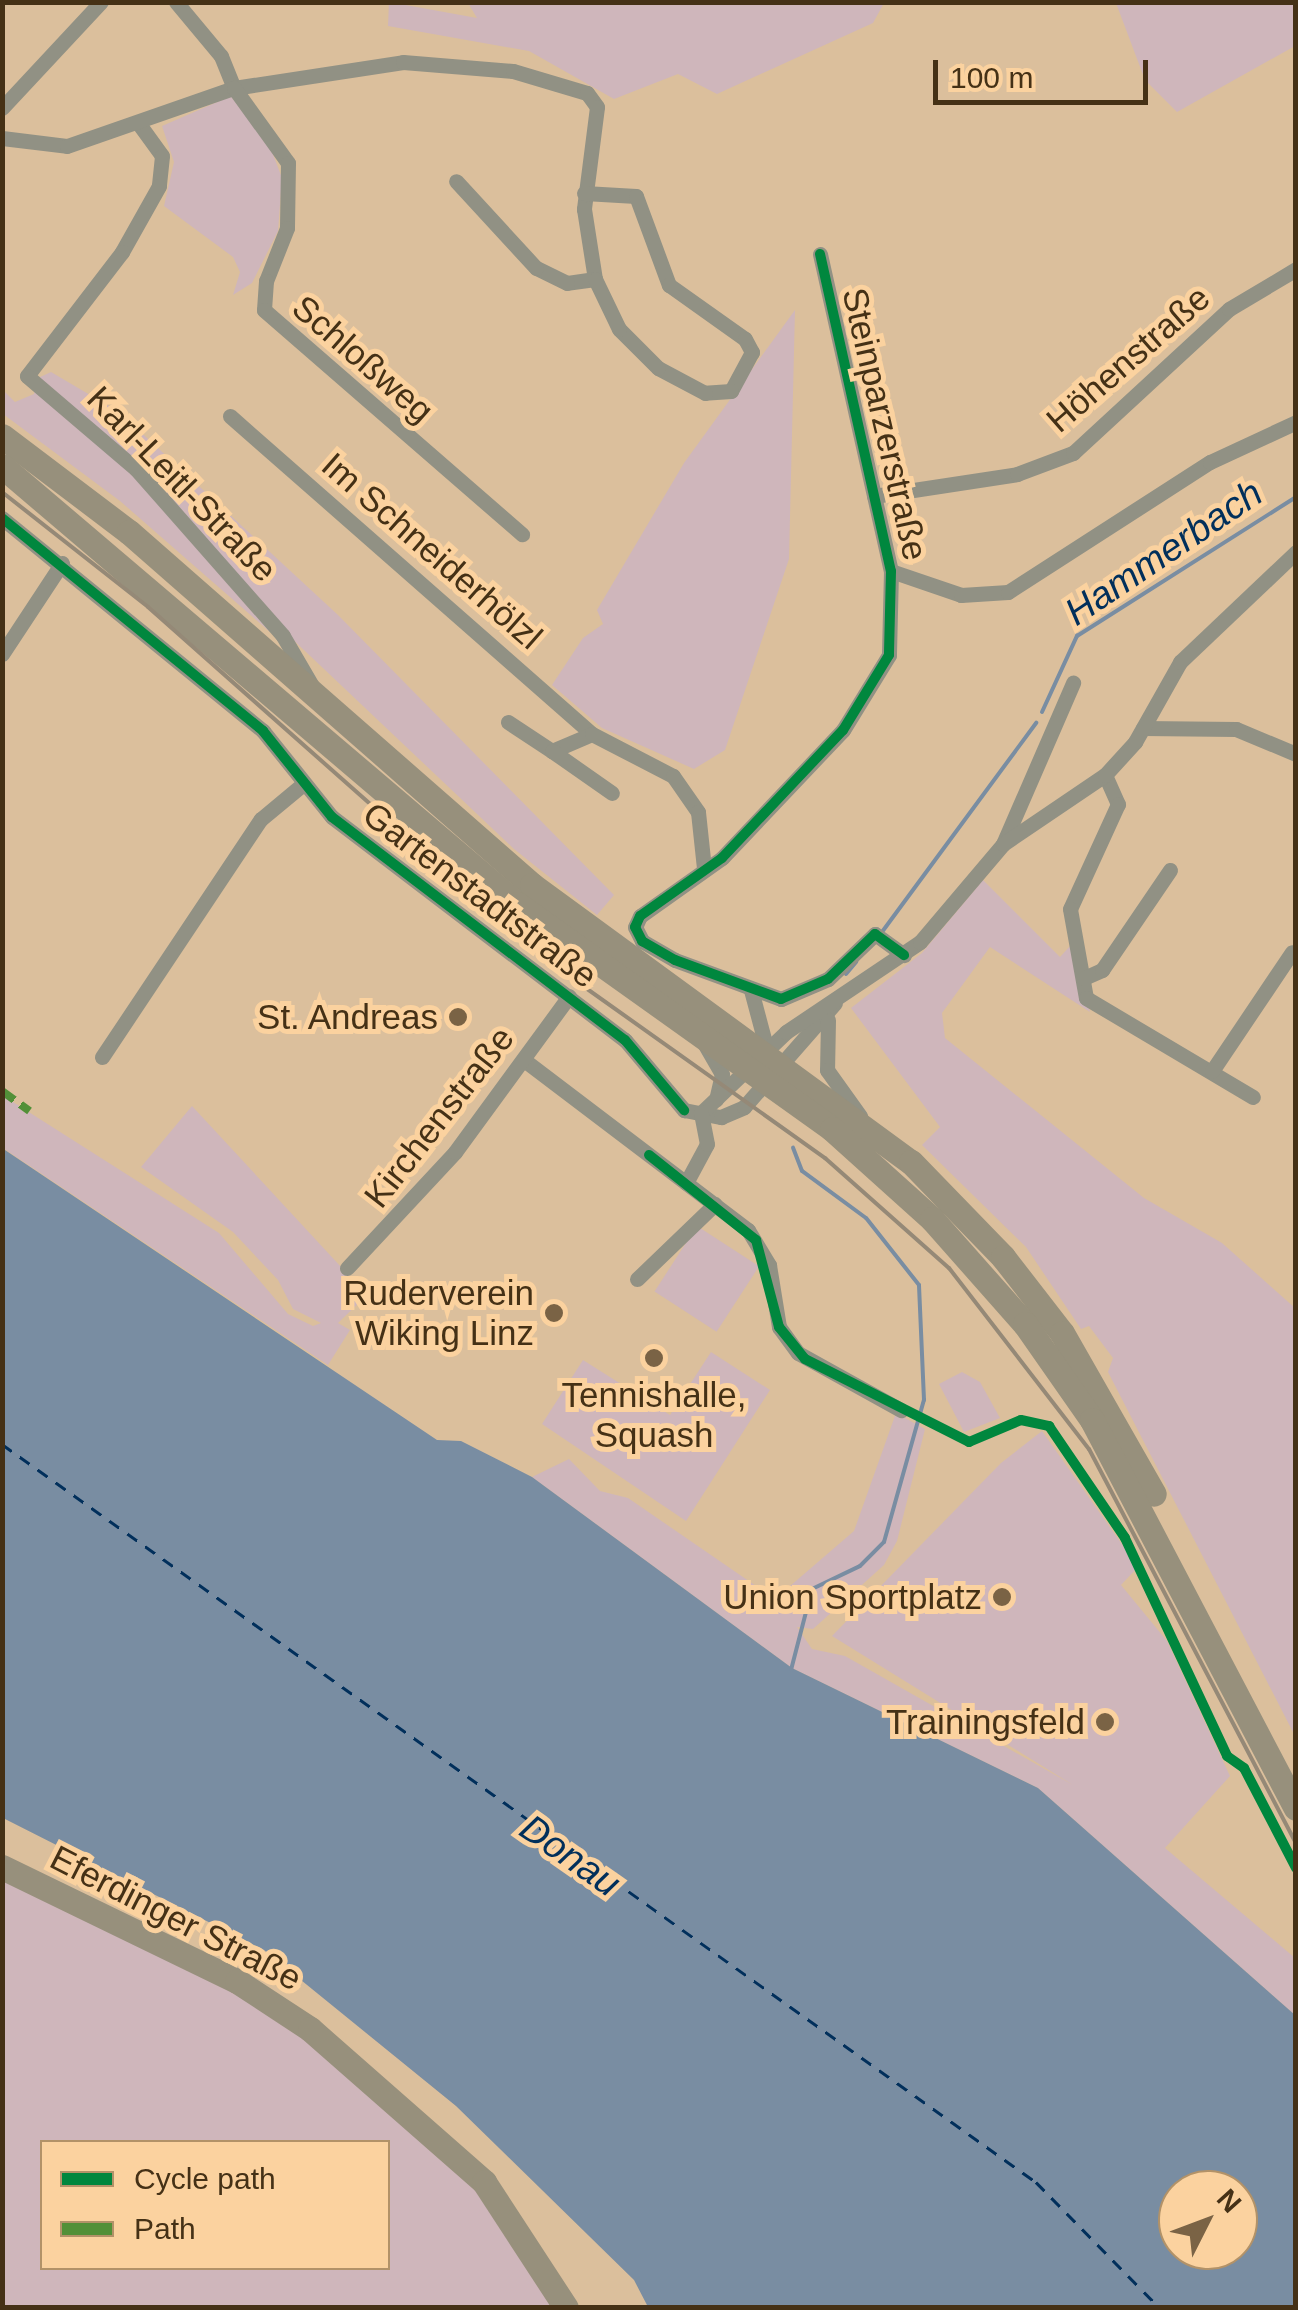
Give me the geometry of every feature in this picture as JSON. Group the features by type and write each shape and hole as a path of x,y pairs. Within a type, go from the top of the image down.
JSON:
{"main road":[{"path":"2,436 129,532 480,842 646,970 776,1057 865,1123 975,1226 1080,1359 1296,1775"},
{"path":"2,466 492,884 702,1040 758,1076 896,1184 1025,1324 1132,1487 1296,1808"},
{"name":"Eferdinger Straße","path":"2,1867 237,1981 310,2029 469,2165 526,2243 566,2308"}],"street":[{"path":"2,108 101,2"},
{"path":"176,2 221,56 234,88"},
{"path":"2,138 67,146 234,88 403,62 486,67 577,88 597,106 584,193 594,279 619,329 658,368 705,394 731,391 752,352 669,285 646,206 636,196 584,193"},
{"name":"Schloßweg","path":"234,88 288,163 287,228 266,281 264,310 522,534"},
{"name":"Karl-Leitl-Straße","path":"138,124 162,156 159,186 122,252 27,376 136,470 283,636 316,696"},
{"path":"456,181 536,268 567,283 594,279"},
{"name":"Steinparzerstraße","path":"675,960 637,936 637,920 722,858 872,693 889,655 891,571 820,254"},
{"name":"Höhenstraße","path":"874,496 1018,474 1072,452 1229,308 1296,269"},
{"name":"Im Schneiderhölzl","path":"230,416 592,734 648,759 689,792 704,868"},
{"path":"891,571 960,594 1008,592 1210,462 1296,422"},
{"name":"Gartenstadtstraße","path":"2,518 62,563 263,731 302,785 332,817 569,996 637,1052 676,1104 701,1113"},
{"path":"865,1123 828,1070 832,1011 904,955 1003,844 1105,775 1142,728 1180,662 1296,552"},
{"path":"2,654 62,563"},
{"path":"1003,844 1073,683"},
{"path":"508,722 612,793"},
{"path":"1142,728 1236,729 1296,754"},
{"path":"552,751 592,734"},
{"path":"1105,775 1115,785 1114,819 1070,909 1086,998 1099,1010 1253,1097"},
{"path":"102,1057 261,819 302,785"},
{"path":"1084,978 1102,970 1170,870"},
{"path":"646,970 675,960 781,999 806,993 882,936 904,955"},
{"path":"1212,1071 1292,952"},
{"path":"750,990 776,1057"},
{"name":"Kirchenstraße","path":"347,1268 404,1213 569,996"},
{"path":"701,1113 731,1115 758,1076 818,1008 832,1011"},
{"path":"702,1040 722,1074 716,1100"},
{"path":"524,1060 714,1204 762,1248 790,1345 901,1410"},
{"path":"701,1113 758,1076"},
{"path":"686,1183 707,1144 701,1113"},
{"path":"637,1279 714,1204"}],"shaded area":[{"path":"389,2 477,18 468,3 884,3 873,23 717,94 678,74 614,99 529,51 388,26"},
{"path":"1116,3 1295,3 1295,46 1177,112 1145,80"},
{"path":"231,96 271,149 282,178 278,231 252,283 233,295 240,272 233,257 164,206 174,162 162,126"},
{"path":"795,310 789,559 725,750 694,769 602,728 552,685 583,638 603,624 597,610 684,463"},
{"path":"51,372 119,412 338,615 614,895 597,915 514,849 287,634 270,632 120,501 3,414 3,390 15,402 34,394 38,378"},
{"path":"983,880 1060,957 1071,945 1090,1012 990,947 942,1013 945,1038 1144,1198 1222,1243 1295,1308 1295,1736 1108,1372 1113,1358 1089,1326 1081,1329 1026,1247 922,1145 940,1127 851,1008 922,953"},
{"path":"2,1095 219,1233 288,1314 313,1326 321,1323 293,1309 278,1280 233,1232 141,1167 192,1106 367,1295 338,1323 350,1330 328,1365 3,1148"},
{"path":"697,1226 759,1266 717,1332 655,1291"},
{"path":"711,1352 770,1390 686,1521 542,1424 583,1360 670,1415"},
{"path":"962,1372 980,1382 1000,1418 964,1432 939,1384"},
{"path":"896,1413 925,1429 897,1541 884,1565 813,1629 797,1627 812,1649 845,1656 1073,1785 832,1636 1001,1463 1042,1431 1138,1567 1121,1585 1167,1641 1230,1776 1165,1848 1295,1958 1295,2015 1038,1788 792,1668 532,1477 569,1459 600,1491 628,1498 775,1599 854,1531"},
{"path":"2,1878 166,1950 301,2032 483,2195 553,2307 3,2307"}],"water":[{"name":"Donau","path":"2,1148 437,1440 461,1441 532,1477 792,1668 1038,1788 1295,2015 1295,2307 648,2307 634,2280 456,2106 264,1950 3,1818"}],"waterway":[{"name":"Hammerbach","path":"1042,712 1077,636 1296,497"},
{"name":"Hammerbach","path":"882,932 1036,723"},
{"name":"Hammerbach","path":"846,974 856,962"},
{"name":"Hammerbach","path":"791,1670 812,1589 860,1566 884,1542 924,1400 919,1285 866,1218 802,1171 793,1148"}],"ferry route":[{"path":"2,1444 1036,2182 1160,2308"}],"railway":[{"path":"2,492 148,607 545,959 825,1158 949,1268 1089,1449 1296,1843"}],"marked path":[{"path":"2,1091 30,1111"}],"cycle path":[{"path":"820,254 891,571 889,655 843,730 722,858 640,916 635,927 642,941 675,960 781,999 828,979 875,934 904,955"},
{"path":"2,518 263,731 332,817 625,1040 684,1110"},
{"path":"649,1155 756,1240 779,1327 805,1359 969,1442 1021,1420 1049,1426 1125,1538 1227,1756 1244,1768 1296,1868"}],"place":[{"name":"St. Andreas","path":"458,1017"},
{"name":"Ruderverein Wiking Linz","path":"554,1313"},
{"name":"Tennishalle, Squash","path":"654,1358"},
{"name":"Union Sportplatz","path":"1002,1597"},
{"name":"Trainingsfeld","path":"1105,1722"}]}
